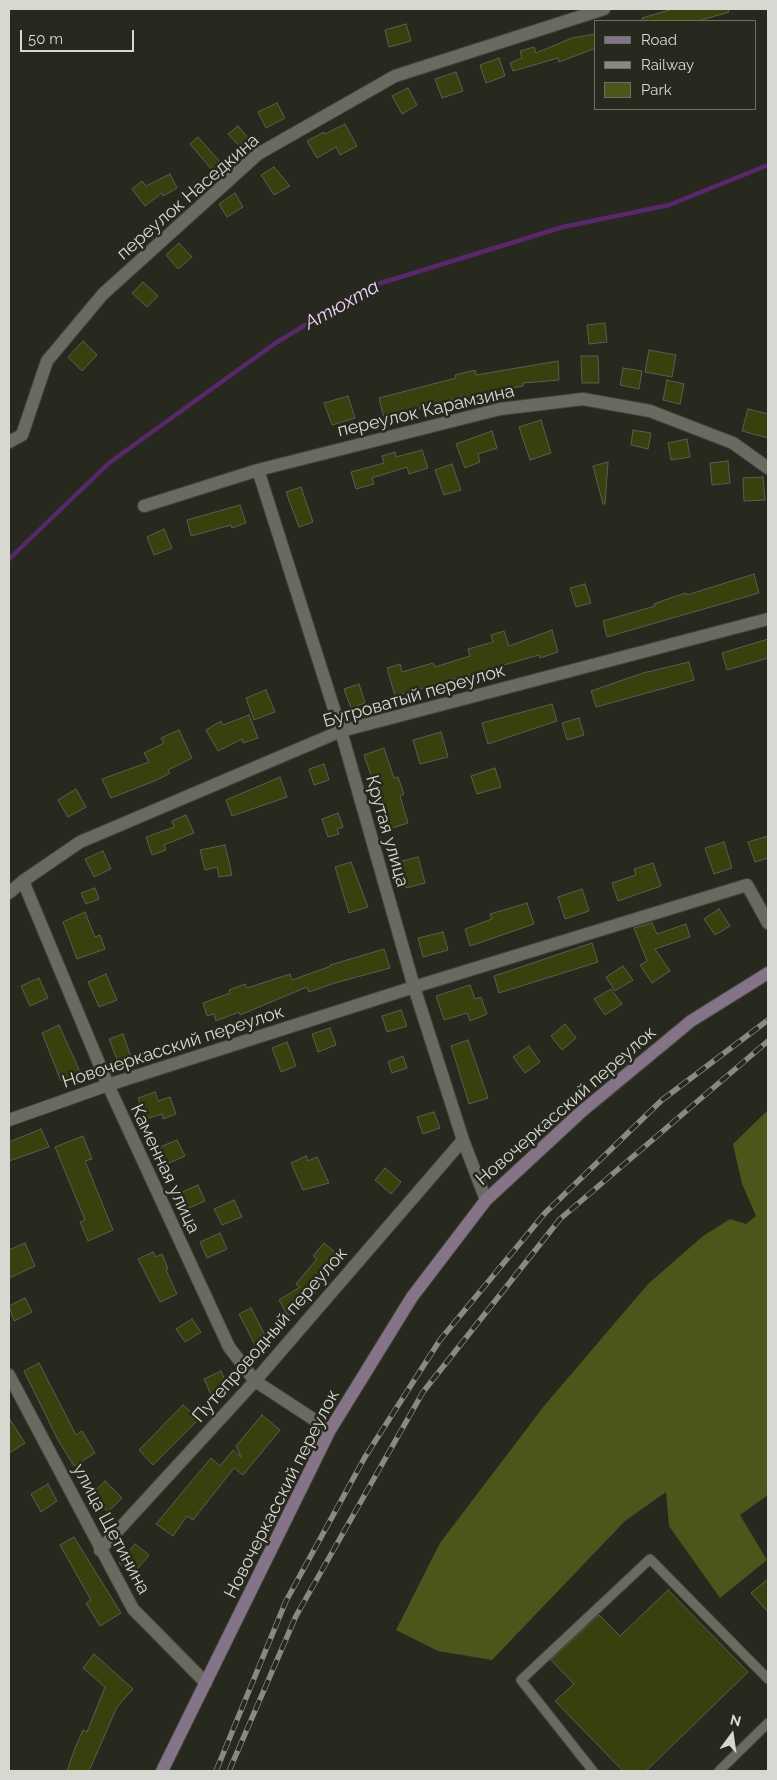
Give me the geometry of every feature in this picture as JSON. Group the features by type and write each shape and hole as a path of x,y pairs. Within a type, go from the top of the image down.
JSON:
{"main road":[{"name":"Новочеркасский переулок","path":"162,1771 330,1430 412,1297 486,1200 581,1112 691,1021 768,973"}],"street":[{"name":"переулок Наседкина","path":"9,442 22,435 47,361 103,294 258,154 395,76 604,9"},
{"name":"переулок Карамзина","path":"144,506 258,470 500,408 583,399 650,410 733,443 768,468"},
{"name":"Крутая улица","path":"258,470 341,731 414,987 463,1140 486,1200"},
{"name":"Бугроватый переулок","path":"9,893 23,881 80,842 341,731 768,619"},
{"name":"Каменная улица","path":"23,881 108,1085 228,1347 255,1381 330,1430"},
{"name":"Новочеркасский переулок","path":"9,1120 108,1085 414,987 747,885 766,915"},
{"name":"Путепроводный переулок","path":"100,1550 255,1381 463,1140"},
{"name":"улица Щетинина","path":"9,1375 100,1550 133,1609 206,1683"}],"lane":[{"path":"593,1771 520,1680 650,1558 768,1679"},
{"path":"719,1771 768,1723"}],"green space":[{"path":"768,1110 768,1495 740,1515 767,1560 720,1598 669,1526 666,1492 625,1521 492,1660 438,1651 396,1630 440,1543 544,1406 648,1284 703,1236 730,1219 746,1224 756,1216 742,1184 733,1144"}],"building":[{"path":"673,9 728,9 729,12 701,20 642,20 642,18"},
{"path":"406,24 411,41 389,47 385,30"},
{"path":"594,34 594,49 559,62 558,58 513,71 510,63 522,58 520,51 534,47 536,53 572,38"},
{"path":"499,58 505,76 486,83 480,65"},
{"path":"456,72 463,91 442,98 435,79"},
{"path":"408,88 417,105 402,114 392,96"},
{"path":"277,103 285,118 266,128 258,112"},
{"path":"345,124 357,146 340,155 336,147 317,158 307,141"},
{"path":"238,126 249,139 240,147 228,134"},
{"path":"198,137 221,163 213,171 190,144"},
{"path":"274,167 290,186 274,195 261,175"},
{"path":"170,174 177,188 163,196 162,193 145,206 132,189 142,181 146,186"},
{"path":"235,193 243,207 227,217 219,204"},
{"path":"179,243 192,257 178,269 166,255"},
{"path":"143,282 158,296 147,307 132,293"},
{"path":"605,323 607,342 589,344 587,325"},
{"path":"83,341 97,355 82,371 68,357"},
{"path":"649,350 676,355 672,377 645,372"},
{"path":"581,356 598,356 599,383 582,383"},
{"path":"558,361 559,380 523,383 523,386 482,394 462,401 461,397 384,418 379,398 456,378 455,375 475,370 476,375"},
{"path":"623,368 642,371 639,389 620,385"},
{"path":"667,380 684,384 680,404 663,400"},
{"path":"348,396 355,418 332,425 324,403"},
{"path":"748,409 768,414 768,438 742,431"},
{"path":"541,420 551,453 530,460 519,427"},
{"path":"633,430 651,433 648,449 631,445"},
{"path":"492,431 497,448 478,454 480,462 465,468 456,444"},
{"path":"687,439 690,457 671,460 668,443"},
{"path":"422,450 428,468 409,474 407,467 372,478 374,484 356,489 351,472 384,463 382,456 395,452 396,457"},
{"path":"728,461 730,483 712,485 710,463"},
{"path":"608,462 605,504 603,504 593,466"},
{"path":"452,464 461,490 444,495 435,470"},
{"path":"763,477 765,500 744,501 743,478"},
{"path":"301,487 313,522 299,527 286,492"},
{"path":"240,505 246,523 232,528 231,525 191,536 187,520"},
{"path":"164,529 172,548 154,555 147,537"},
{"path":"754,574 759,593 607,637 603,621 655,606 654,604 673,597 686,593 687,595"},
{"path":"585,584 591,603 576,607 570,588"},
{"path":"552,630 558,652 540,658 539,655 395,696 387,668 400,664 402,672 433,663 435,667 470,656 468,649 493,642 491,635 504,631 509,646"},
{"path":"768,639 768,658 727,670 722,653"},
{"path":"689,662 694,680 596,707 591,691 643,673"},
{"path":"359,684 365,703 351,708 344,689"},
{"path":"266,690 275,712 254,720 246,698"},
{"path":"552,704 557,721 488,744 482,723"},
{"path":"249,715 258,738 243,743 242,739 218,751 206,730 221,721 223,725"},
{"path":"579,718 584,735 567,740 562,723"},
{"path":"179,730 192,758 168,770 170,773 157,780 111,798 102,779 149,762 144,753 164,743 161,738"},
{"path":"441,732 448,757 420,764 413,740"},
{"path":"384,748 394,778 398,777 404,794 400,796 408,823 389,829 364,755"},
{"path":"324,764 329,780 314,785 309,769"},
{"path":"495,768 501,787 477,794 471,776"},
{"path":"280,777 287,797 232,816 226,800"},
{"path":"76,789 86,807 68,817 58,800"},
{"path":"338,813 343,827 337,829 339,834 328,837 322,819"},
{"path":"186,815 194,833 164,845 166,850 152,855 146,837 174,827 172,821"},
{"path":"768,836 768,858 755,862 748,842"},
{"path":"724,842 732,868 714,874 705,848"},
{"path":"225,845 232,875 219,877 217,867 205,870 200,850"},
{"path":"103,851 111,869 94,877 85,859"},
{"path":"418,857 425,883 406,888 399,862"},
{"path":"351,862 368,907 349,913 335,867"},
{"path":"653,863 661,886 618,901 612,883 636,875 634,869"},
{"path":"95,888 99,899 86,904 81,893"},
{"path":"582,889 589,911 565,919 558,897"},
{"path":"527,903 534,924 470,946 465,929 492,919 490,914"},
{"path":"719,909 730,926 715,935 704,919"},
{"path":"85,912 95,937 100,935 105,949 77,959 63,922"},
{"path":"652,923 657,934 686,924 690,937 655,949 670,971 652,983 640,965 647,961 634,928"},
{"path":"443,932 448,950 423,957 418,938"},
{"path":"592,943 598,962 499,993 494,976"},
{"path":"384,949 390,968 309,992 307,987 240,1015 239,1012 216,1021 214,1014 207,1016 203,1003 230,993 229,990 245,984 247,988 290,974 292,980 330,965"},
{"path":"623,966 633,980 615,991 606,977"},
{"path":"106,974 117,1000 99,1007 88,982"},
{"path":"39,978 48,998 30,1006 21,986"},
{"path":"470,985 475,999 481,997 487,1014 470,1021 467,1013 444,1020 436,996"},
{"path":"611,989 622,1004 605,1015 594,999"},
{"path":"401,1010 407,1026 387,1032 382,1016"},
{"path":"565,1024 576,1038 562,1050 551,1036"},
{"path":"59,1025 81,1074 61,1081 42,1033"},
{"path":"330,1028 336,1045 318,1052 312,1034"},
{"path":"123,1034 131,1057 118,1062 109,1039"},
{"path":"468,1040 488,1098 469,1104 451,1046"},
{"path":"287,1042 296,1066 281,1072 272,1048"},
{"path":"529,1046 540,1062 525,1073 513,1057"},
{"path":"403,1056 407,1068 392,1073 388,1062"},
{"path":"155,1092 158,1101 170,1097 176,1114 163,1119 162,1114 146,1119 138,1098"},
{"path":"434,1112 440,1128 423,1134 417,1117"},
{"path":"41,1129 49,1147 9,1161 9,1142"},
{"path":"83,1136 92,1159 85,1161 113,1230 88,1241 80,1222 85,1220 55,1147"},
{"path":"177,1140 185,1156 167,1164 160,1147"},
{"path":"306,1156 308,1161 317,1157 329,1183 303,1190 291,1163"},
{"path":"385,1168 401,1182 391,1194 375,1180"},
{"path":"198,1185 205,1201 187,1209 180,1193"},
{"path":"234,1200 242,1217 222,1225 214,1209"},
{"path":"220,1233 227,1249 207,1258 200,1242"},
{"path":"25,1243 35,1266 9,1278 9,1250"},
{"path":"324,1243 342,1258 305,1306 288,1316 279,1300 300,1287 296,1284 317,1259 313,1256"},
{"path":"153,1252 156,1257 162,1254 168,1269 166,1270 177,1294 160,1302 138,1259"},
{"path":"25,1298 32,1312 14,1321 9,1306"},
{"path":"251,1308 267,1339 255,1345 239,1314"},
{"path":"192,1319 201,1332 185,1342 176,1329"},
{"path":"39,1363 76,1435 82,1431 95,1453 74,1466 58,1440 24,1371"},
{"path":"221,1371 229,1389 212,1397 204,1379"},
{"path":"183,1405 199,1419 153,1465 139,1450"},
{"path":"262,1415 280,1430 243,1475 234,1468 193,1520 187,1516 173,1536 156,1524 211,1458 220,1466 233,1450 241,1457 236,1446"},
{"path":"9,1418 25,1443 9,1453"},
{"path":"105,1481 122,1498 108,1512 91,1495"},
{"path":"48,1484 57,1501 41,1512 31,1494"},
{"path":"74,1537 121,1613 100,1626 86,1603 91,1600 60,1545"},
{"path":"135,1544 149,1555 133,1574 119,1563"},
{"path":"768,1579 768,1612 751,1593"},
{"path":"668,1590 748,1672 646,1771 623,1771 555,1701 574,1684 551,1660 599,1615 620,1636"},
{"path":"94,1654 133,1689 117,1707 89,1771 67,1771 83,1730 87,1732 105,1687 83,1668"}],"waterway":[{"name":"Атюхта","path":"9,559 109,463 274,344 368,287 563,227 669,205 768,165"}],"railway":[{"path":"216,1771 286,1601 365,1457 440,1340 545,1213 662,1100 768,1020"},
{"path":"229,1771 296,1616 423,1392 560,1219 768,1041"}]}
